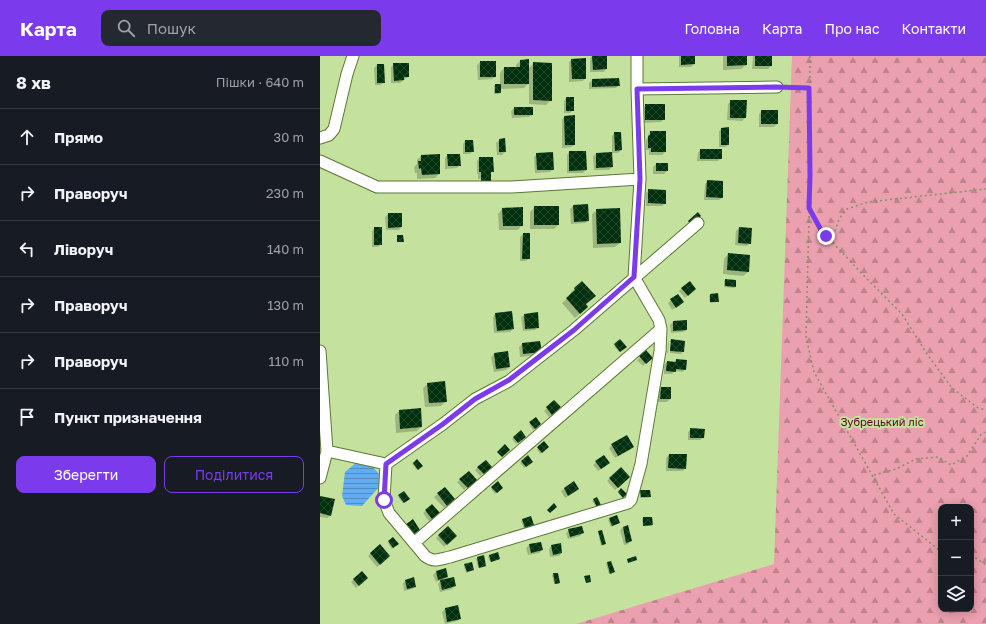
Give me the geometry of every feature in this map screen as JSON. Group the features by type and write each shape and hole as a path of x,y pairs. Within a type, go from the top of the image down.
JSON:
{"street":[{"path":"320,138 329,135 334,129 347,74 353,56"},
{"path":"386,464 384,500 389,513 425,556 429,560 434,561 628,503 631,500 640,464 660,351 661,329 660,320 634,277 640,179 636,56"},
{"path":"637,89 776,87"},
{"path":"320,161 377,187 512,187 640,179"},
{"path":"327,451 386,464 443,424 475,399 509,380 574,330 698,223"},
{"path":"414,543 661,329"},
{"path":"320,351 327,451 320,478"}],"path":[{"path":"810,56 810,176 806,337 814,372 894,514 938,549"},
{"path":"776,87 809,88"},
{"path":"826,236 835,231 839,219 847,209 868,202 986,189"},
{"path":"809,208 826,236 902,314 927,354 952,388 978,408 986,410"},
{"path":"873,475 896,468 916,459 938,457 951,465 967,456 982,433 986,432"},
{"path":"974,556 986,565"}],"green space":[{"name":"Зубрецький ліс","path":"792,56 986,56 986,624 576,624 774,564"}],"water":[{"path":"357,462 373,467 379,474 380,486 362,506 346,505 342,496 345,472"}],"building":[{"path":"592,56 607,56 607,69 593,70"},
{"path":"681,56 695,56 695,64 681,65"},
{"path":"727,56 747,56 747,65 727,66"},
{"path":"755,56 772,56 772,66 755,66"},
{"path":"586,58 586,79 572,79 571,59"},
{"path":"529,59 529,84 504,84 504,67 520,67 520,60"},
{"path":"480,61 496,61 496,77 480,77"},
{"path":"533,62 552,63 552,101 533,100"},
{"path":"393,63 409,63 409,77 404,77 404,80 394,81"},
{"path":"377,64 384,64 385,83 377,83"},
{"path":"619,78 620,86 592,87 592,79"},
{"path":"495,84 501,84 501,93 495,93"},
{"path":"566,97 574,97 574,111 566,111"},
{"path":"730,100 747,100 746,118 730,118"},
{"path":"645,104 665,104 665,120 645,120"},
{"path":"514,107 533,107 533,115 514,115"},
{"path":"761,110 778,110 778,124 761,124"},
{"path":"575,115 575,145 565,145 564,116"},
{"path":"729,127 729,145 721,145 721,128"},
{"path":"650,131 666,131 666,152 651,152 651,148 648,148 648,136 650,135"},
{"path":"614,132 621,132 622,150 615,151"},
{"path":"505,138 506,152 499,152 499,139"},
{"path":"465,140 473,140 474,152 465,152"},
{"path":"700,149 722,149 722,159 700,159"},
{"path":"569,151 586,151 587,170 569,171"},
{"path":"553,152 554,170 537,170 536,153"},
{"path":"612,152 613,167 596,168 596,153"},
{"path":"440,154 440,174 422,175 421,168 419,169 418,161 421,161 421,155"},
{"path":"447,154 460,154 461,166 448,166"},
{"path":"479,157 493,157 494,172 491,172 491,184 481,185"},
{"path":"656,163 668,163 668,171 656,171"},
{"path":"707,180 723,181 723,198 706,197"},
{"path":"648,189 666,190 666,204 648,203"},
{"path":"588,204 589,221 574,222 573,205"},
{"path":"534,206 559,206 559,225 534,225"},
{"path":"523,207 523,226 503,226 502,208"},
{"path":"620,208 621,243 597,244 596,209"},
{"path":"698,212 701,216 691,225 688,221"},
{"path":"388,213 402,213 402,227 388,228"},
{"path":"374,227 382,227 382,245 374,245"},
{"path":"739,227 752,228 751,244 738,243"},
{"path":"523,233 530,233 530,259 522,259"},
{"path":"397,235 403,235 404,242 397,242"},
{"path":"728,253 750,255 749,272 727,270"},
{"path":"725,279 736,280 736,287 725,286"},
{"path":"582,281 596,296 586,304 588,307 580,314 566,298"},
{"path":"690,281 696,289 688,296 681,288"},
{"path":"718,293 719,302 710,302 710,294"},
{"path":"678,294 684,302 676,308 670,299"},
{"path":"512,311 514,329 497,331 495,313"},
{"path":"538,312 539,328 525,329 524,314"},
{"path":"687,320 687,330 673,331 673,321"},
{"path":"620,339 627,347 620,352 614,344"},
{"path":"671,339 685,341 684,352 670,351"},
{"path":"540,341 542,352 523,354 522,343"},
{"path":"646,350 653,358 646,364 639,356"},
{"path":"508,351 510,367 496,369 494,353"},
{"path":"676,359 687,360 686,370 676,369 676,372 666,371 667,361 676,362"},
{"path":"445,381 447,402 429,403 427,383"},
{"path":"661,387 671,387 671,399 660,399"},
{"path":"554,400 561,407 552,415 546,407"},
{"path":"421,408 422,427 400,429 399,410"},
{"path":"536,417 541,424 535,429 529,422"},
{"path":"690,428 705,429 704,438 690,438"},
{"path":"521,430 526,437 518,443 513,437"},
{"path":"627,435 634,447 618,456 611,444"},
{"path":"544,441 549,447 542,453 537,447"},
{"path":"505,444 510,450 502,457 497,452"},
{"path":"669,454 687,454 686,469 668,468"},
{"path":"528,455 533,462 526,467 521,461"},
{"path":"604,455 610,463 601,469 595,461"},
{"path":"417,459 423,466 418,470 413,463"},
{"path":"486,460 492,467 484,474 477,467"},
{"path":"621,467 630,477 618,488 609,478"},
{"path":"469,471 477,480 468,488 459,479"},
{"path":"498,481 503,488 497,493 491,487"},
{"path":"574,481 579,489 568,496 564,488"},
{"path":"445,487 455,499 447,506 437,493"},
{"path":"621,488 627,494 623,498 618,492"},
{"path":"640,490 650,490 651,497 641,497"},
{"path":"404,491 410,499 404,503 398,495"},
{"path":"320,496 335,499 331,516 320,513"},
{"path":"597,497 601,505 597,507 593,499"},
{"path":"554,503 557,507 550,513 547,510"},
{"path":"432,504 440,513 432,519 425,510"},
{"path":"617,515 620,523 612,526 609,518"},
{"path":"531,516 534,525 525,528 522,519"},
{"path":"643,517 652,517 653,525 643,526"},
{"path":"413,519 420,530 412,535 405,525"},
{"path":"628,525 632,541 626,543 623,527"},
{"path":"448,526 457,536 447,545 438,535"},
{"path":"582,526 584,533 570,537 568,529"},
{"path":"602,530 606,544 602,545 598,531"},
{"path":"393,537 399,544 393,548 388,541"},
{"path":"541,542 543,550 531,553 529,544"},
{"path":"561,543 562,553 553,555 551,545"},
{"path":"380,544 390,556 380,565 370,553"},
{"path":"498,552 500,559 491,562 489,555"},
{"path":"484,555 486,566 479,568 477,557"},
{"path":"636,556 637,560 628,563 627,559"},
{"path":"611,561 615,572 610,574 607,562"},
{"path":"472,562 474,570 467,572 464,564"},
{"path":"446,568 448,577 438,580 436,571"},
{"path":"362,571 368,578 359,586 353,579"},
{"path":"553,573 558,573 560,583 555,584"},
{"path":"590,575 591,582 586,583 584,576"},
{"path":"414,577 416,587 407,589 405,580"},
{"path":"454,577 456,586 442,590 440,580"},
{"path":"458,605 461,619 447,622 445,608"}],"route":[{"path":"384,500 386,464 443,424 475,399 509,380 574,330 634,277 640,179 637,89 809,88 809,208 826,236"}]}
